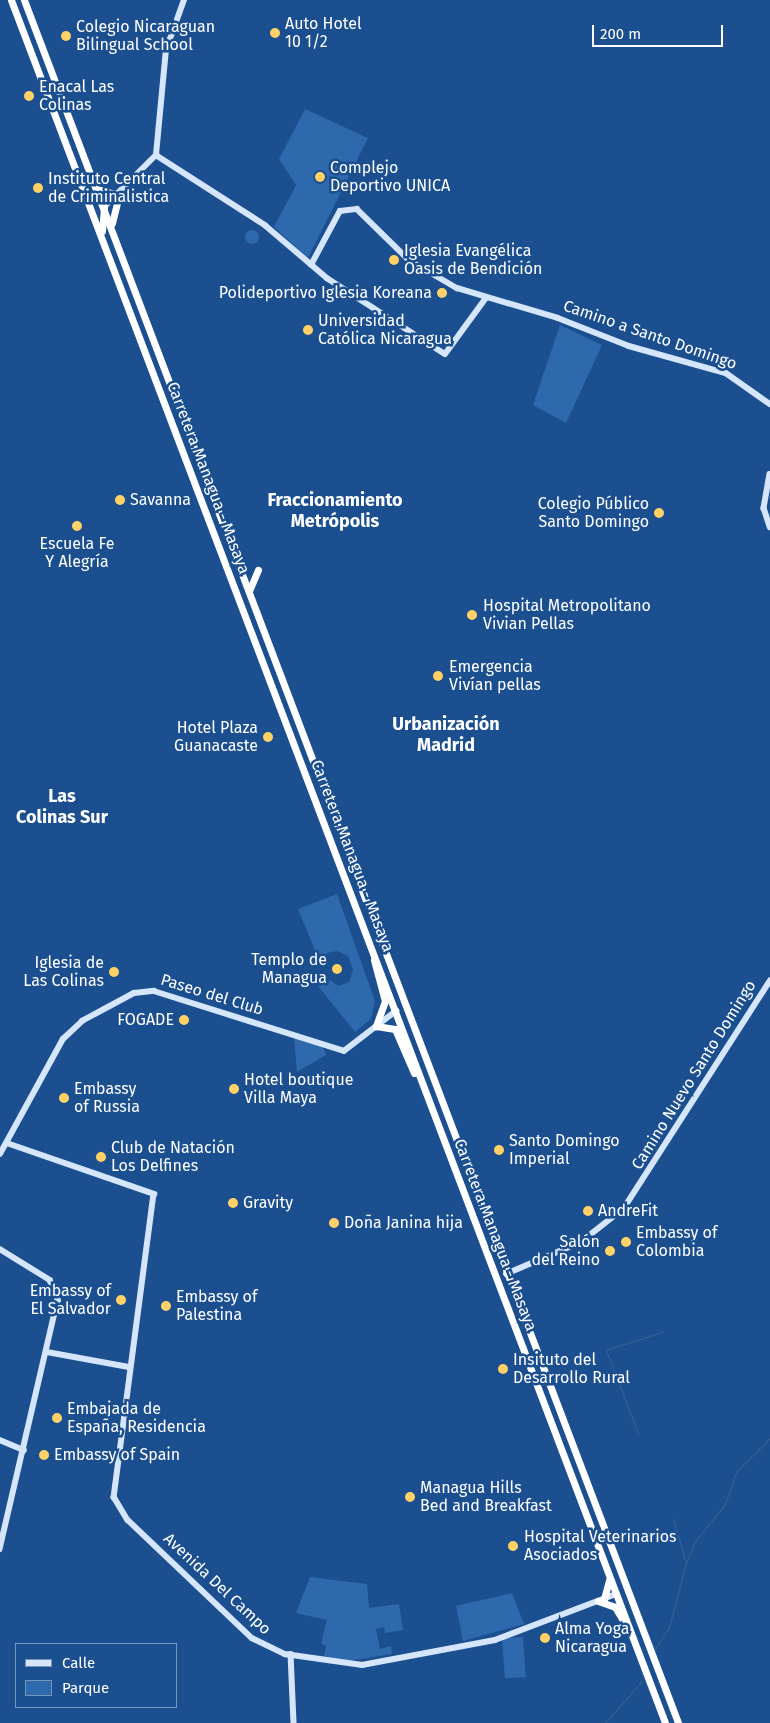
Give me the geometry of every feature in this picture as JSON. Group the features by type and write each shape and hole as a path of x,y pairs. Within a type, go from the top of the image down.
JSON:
{"highway":[{"name":"Carretera Managua - Masaya","path":"10,0 373,949 665,1723"},
{"name":"Carretera Managua - Masaya","path":"24,0 113,229 199,464 678,1723"},
{"path":"65,143 86,191 104,207 103,240"},
{"path":"96,189 119,195 112,209 113,229"},
{"path":"190,469 196,471 199,464"},
{"path":"195,484 198,477 206,481"},
{"path":"217,542 239,569 236,582 242,607"},
{"path":"249,596 250,582 258,570"},
{"path":"373,949 385,1001 376,1026 395,1029 425,1090"},
{"path":"384,952 400,1003 396,1011 405,1018 432,1078"},
{"path":"520,1339 546,1379 552,1422"},
{"path":"610,1547 621,1584 616,1594 627,1599 646,1638"},
{"path":"609,1575 601,1600 615,1607 630,1630"}],"street":[{"path":"104,207 119,195 156,155 166,50 184,0"},
{"path":"156,155 265,225 311,266 445,354 486,298"},
{"name":"Camino a Santo Domingo","path":"311,266 336,216 351,208 378,225 417,266 486,298 726,373 770,404"},
{"path":"770,474 764,508 770,528"},
{"name":"Camino Nuevo Santo Domingo","path":"506,1274 597,1233 642,1184 770,981"},
{"name":"Paseo del Club","path":"0,1154 68,1034 134,993 154,991 344,1051 376,1026"},
{"path":"376,1026 396,1011"},
{"name":"Avenida Del Campo","path":"7,1143 154,1194 114,1488 116,1504 252,1638 291,1654 362,1664 494,1640 616,1594"},
{"path":"0,1249 38,1271 56,1289 57,1313 0,1549"},
{"path":"47,1352 129,1367"},
{"path":"0,1440 24,1450"},
{"path":"291,1654 294,1723"}],"green space":[{"name":"Complejo Deportivo UNICA","path":"305,109 368,138 308,258 274,227 296,185 279,159"},
{"path":"249,230 255,230 259,237 255,244 249,244 245,240 245,234"},
{"path":"560,325 602,345 566,423 533,405"},
{"path":"337,894 375,1001 371,1019 355,1032 318,986 330,980 338,986 349,982 353,970 348,956 337,951 327,953 322,967 298,909"},
{"path":"297,1036 322,1045 326,1055 297,1072 294,1038"},
{"path":"310,1577 367,1584 369,1608 399,1604 403,1630 385,1633 384,1627 376,1629 380,1649 391,1646 392,1654 349,1661 324,1656 326,1646 321,1643 327,1620 296,1613"},
{"path":"512,1593 524,1624 463,1641 456,1606"},
{"path":"523,1637 526,1677 505,1678 502,1638"}],"shaded area":[{"name":"Club de Natación Los Delfines","path":"101,1150 106,1152 108,1157 106,1162 101,1164 96,1162 94,1157 96,1152"}],"waterway":[{"path":"638,1433 606,1350 662,1332"},
{"path":"686,1563 694,1543 725,1504 736,1472 770,1438"},
{"path":"655,1649 669,1627 686,1563 673,1519"},
{"path":"605,1723 641,1682"}],"place":[{"name":"Auto Hotel 10 1/2","path":"275,33"},
{"name":"Colegio Nicaraguan Bilingual School","path":"66,36"},
{"name":"Enacal Las Colinas","path":"29,96"},
{"name":"Complejo Deportivo UNICA","path":"320,177"},
{"name":"Instituto Central de Criminalistica","path":"38,188"},
{"name":"Iglesia Evangélica Oasis de Bendición","path":"394,260"},
{"name":"Polideportivo Iglesia Koreana","path":"442,293"},
{"name":"Universidad Católica Nicaragua","path":"308,330"},
{"name":"Savanna","path":"120,500"},
{"name":"Colegio Público Santo Domingo","path":"659,513"},
{"name":"Escuela Fe Y Alegría","path":"77,526"},
{"name":"Hospital Metropolitano Vivian Pellas","path":"472,615"},
{"name":"Emergencia Vivían pellas","path":"438,676"},
{"name":"Hotel Plaza Guanacaste","path":"268,737"},
{"name":"Templo de Managua","path":"337,969"},
{"name":"Iglesia de Las Colinas","path":"114,972"},
{"name":"FOGADE","path":"184,1020"},
{"name":"Hotel boutique Villa Maya","path":"234,1089"},
{"name":"Embassy of Russia","path":"64,1098"},
{"name":"Santo Domingo Imperial","path":"499,1150"},
{"name":"Club de Natación Los Delfines","path":"101,1157"},
{"name":"Gravity","path":"233,1203"},
{"name":"AndreFit","path":"588,1211"},
{"name":"Doña Janina hija","path":"334,1223"},
{"name":"Embassy of Colombia","path":"626,1242"},
{"name":"Salón del Reino","path":"610,1251"},
{"name":"Embassy of El Salvador","path":"121,1300"},
{"name":"Embassy of Palestina","path":"166,1306"},
{"name":"Insituto del Desarrollo Rural","path":"503,1369"},
{"name":"Embajada de España, Residencia","path":"57,1418"},
{"name":"Embassy of Spain","path":"44,1455"},
{"name":"Managua Hills Bed and Breakfast","path":"410,1497"},
{"name":"Hospital Veterinarios Asociados","path":"513,1546"},
{"name":"Alma Yoga Nicaragua","path":"545,1638"}],"district":[{"name":"Fraccionamiento Metrópolis","path":"335,511"},
{"name":"Urbanización Madrid","path":"446,735"},
{"name":"Las Colinas Sur","path":"62,808"}]}
